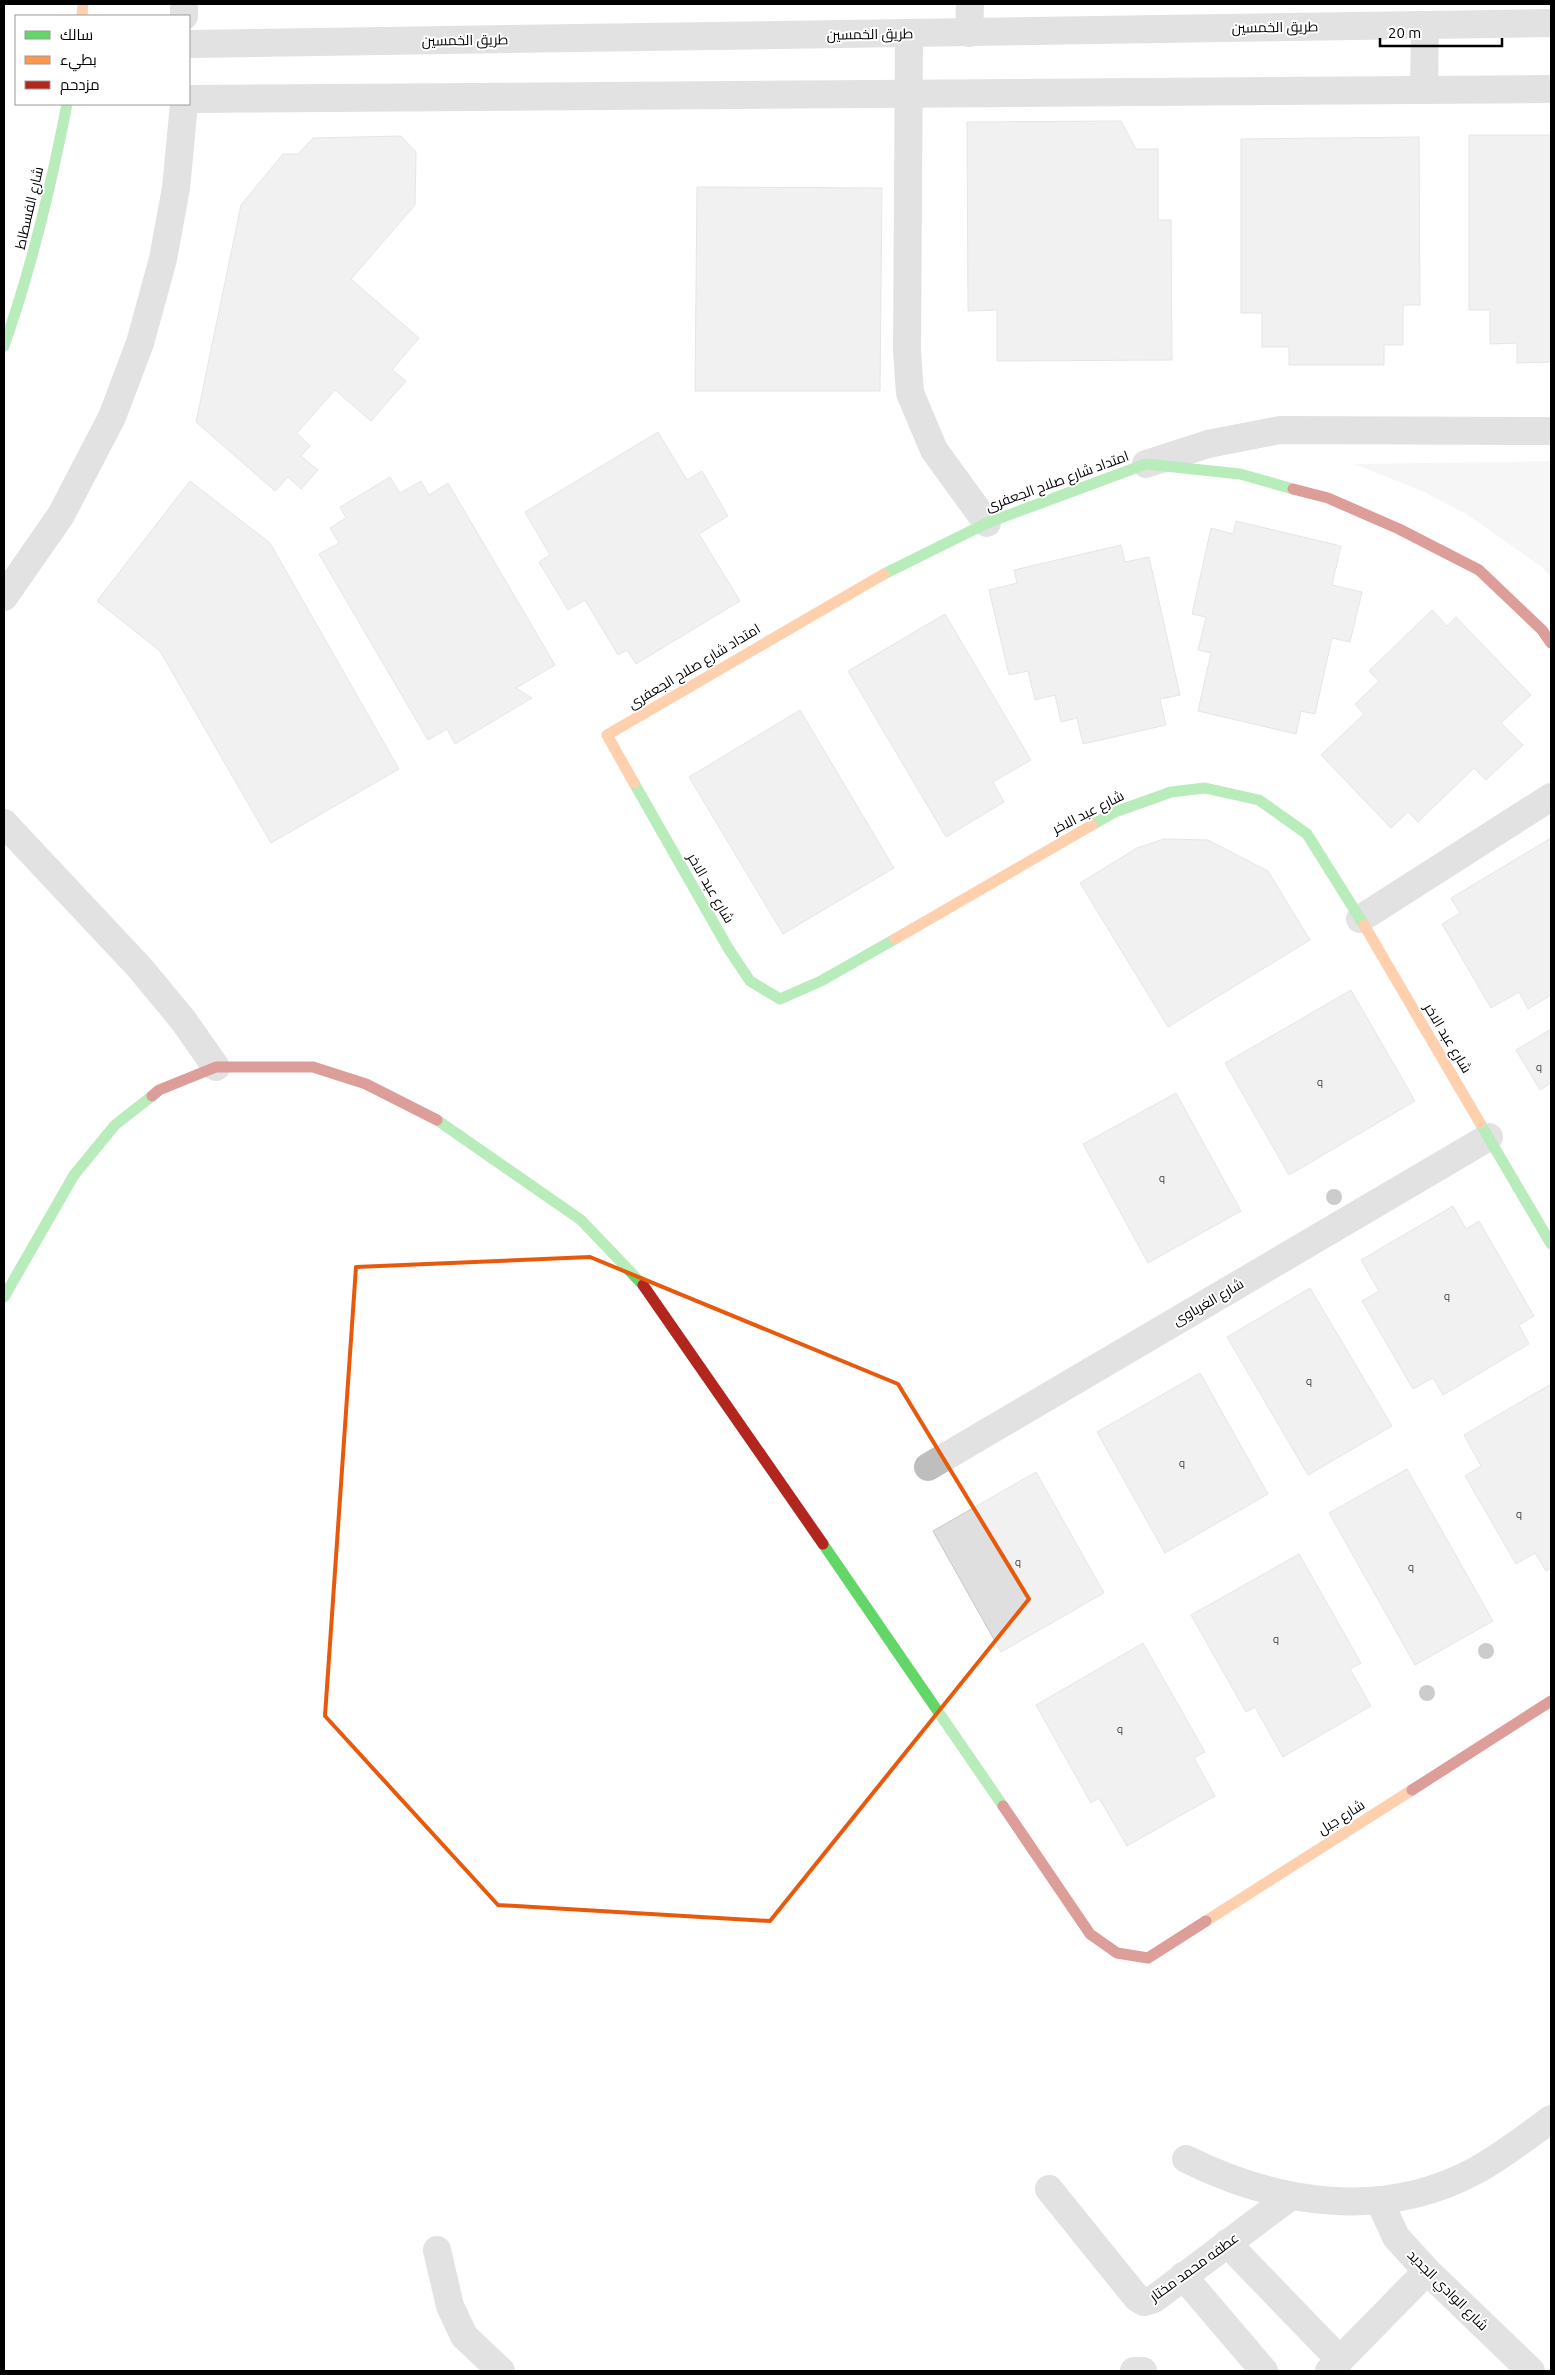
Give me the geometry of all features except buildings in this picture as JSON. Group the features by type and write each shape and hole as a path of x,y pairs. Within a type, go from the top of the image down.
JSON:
{"street":[{"path":"969,33 970,4"},
{"name":"طريق الخمسين","path":"190,44 1551,23"},
{"path":"1424,90 1425,25"},
{"path":"909,34 907,351 910,393 934,450 987,523"},
{"path":"190,99 1551,89"},
{"name":"شارع الفسطاط","path":"4,346 25,289 49,197 67,105"},
{"path":"4,596 61,515 112,417 140,343 163,258 176,188 184,105"},
{"path":"1146,464 1208,444 1280,430 1551,430"},
{"name":"امتداد شارع صلاح الجعفرى","path":"607,735 883,574 987,523 1146,464 1240,474 1328,498 1390,525 1479,570 1542,630 1551,643"},
{"name":"شارع عبد الاخر","path":"607,735 728,948 750,981 780,999 821,981 1115,812 1171,792 1205,788 1259,800 1307,834 1360,919 1551,1244"},
{"path":"1360,919 1551,798"},
{"path":"4,823 140,968 183,1020 216,1067 159,1090 115,1125 74,1175 4,1297"},
{"name":"شارع جبل","path":"216,1067 313,1067 366,1084 434,1118 581,1220 642,1283 686,1344 1090,1934 1117,1953 1148,1958 1551,1701"},
{"name":"شارع الغرباوى","path":"928,1467 1489,1137"},
{"path":"1186,2159 1248,2186 1291,2196 1346,2202 1379,2200 1420,2192 1475,2171 1551,2119"},
{"name":"عطفه محمد مختار","path":"1049,2189 1137,2298 1144,2302 1154,2298 1291,2196"},
{"name":"شارع الوادي الجديد","path":"1379,2200 1396,2237 1427,2271 1531,2371"},
{"path":"1228,2243 1334,2366 1427,2271"},
{"path":"437,2250 450,2306 464,2336 501,2371"},
{"path":"1184,2276 1264,2371"},
{"path":"1134,2371 1143,2371"}],"highlighted area":[{"path":"590,1257 898,1384 1029,1599 770,1921 498,1905 325,1716 356,1267"}],"shaded area":[{"path":"1551,461 1551,577 1542,567 1466,514 1420,490 1354,464"}],"traffic: fast":[{"path":"4,346 40,226 67,105"},
{"path":"884,574 987,523 1146,464 1240,474 1293,489"},
{"path":"634,783 728,948 750,981 780,999 821,981 895,939"},
{"path":"1092,825 1115,812 1171,792 1205,788 1259,800 1307,834 1364,925"},
{"path":"4,1297 74,1175 115,1125 152,1096"},
{"path":"437,1120 581,1220 643,1285"},
{"path":"1480,1123 1551,1244"},
{"path":"823,1544 1003,1806"}],"traffic: slow":[{"path":"82,15 83,4"},
{"path":"634,783 607,735 884,574"},
{"path":"895,939 1092,825"},
{"path":"1364,925 1480,1123"},
{"path":"1206,1921 1412,1790"}],"traffic: jam":[{"path":"1293,489 1328,498 1399,529 1479,570 1542,630 1551,643"},
{"path":"152,1096 159,1090 216,1067 313,1067 366,1084 437,1120"},
{"path":"643,1285 823,1544"},
{"path":"1412,1790 1551,1701"},
{"path":"1003,1806 1090,1934 1117,1953 1148,1958 1206,1921"}]}
